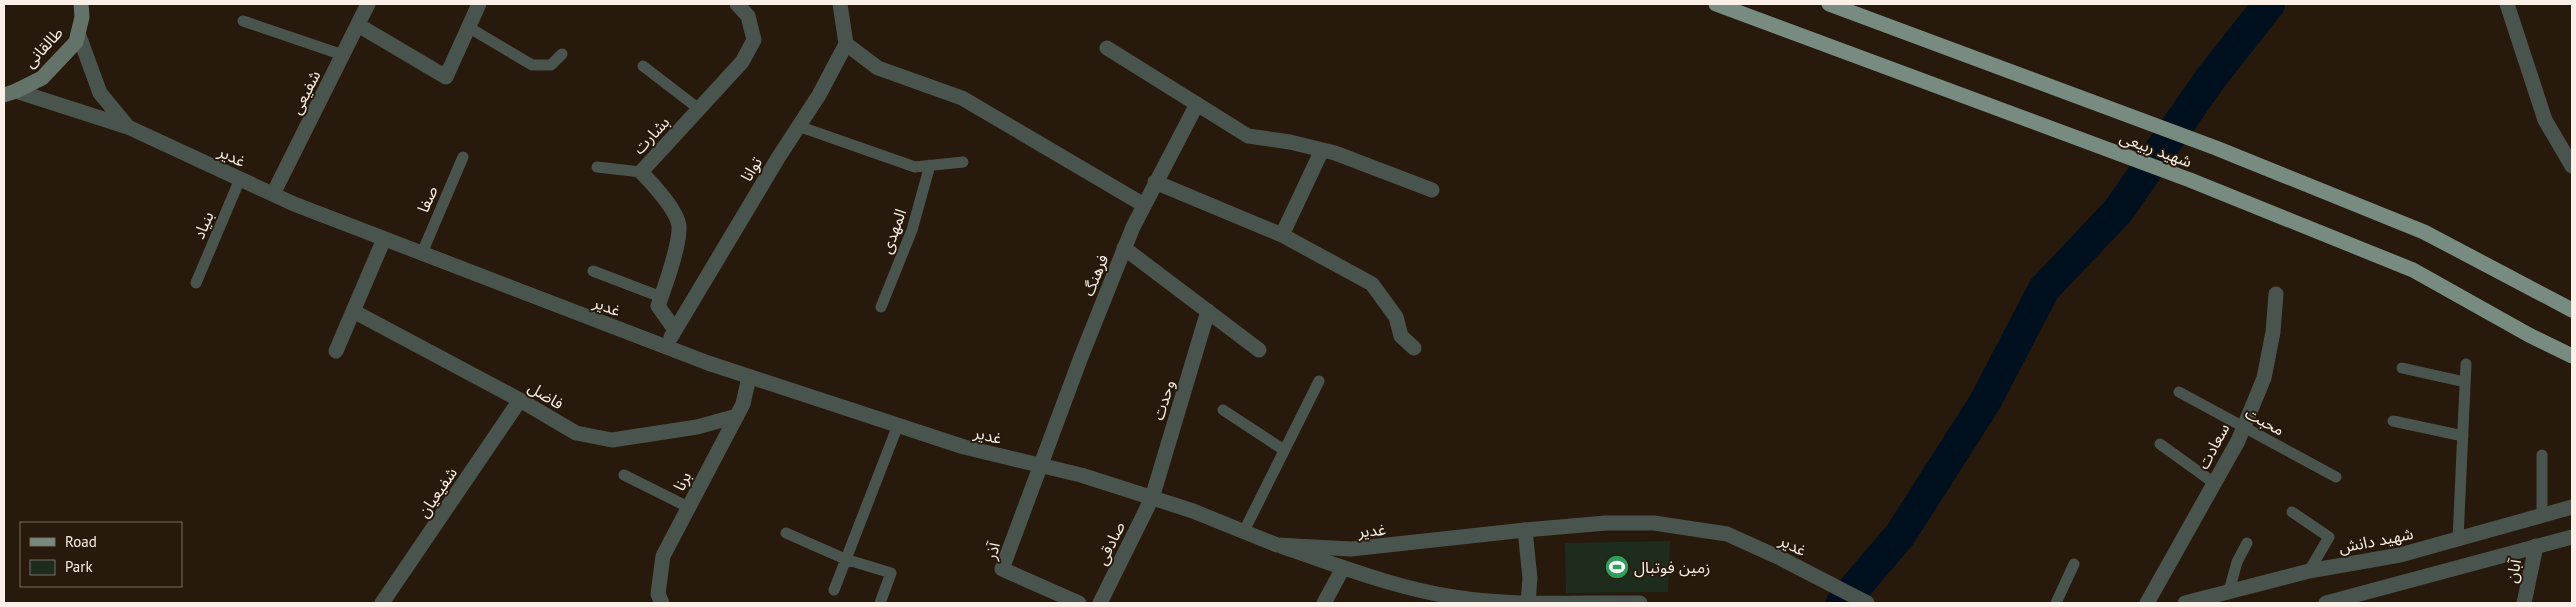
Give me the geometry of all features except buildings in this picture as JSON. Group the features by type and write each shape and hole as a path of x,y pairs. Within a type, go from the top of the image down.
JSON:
{"main road":[{"path":"82,10 93,4"},
{"name":"شهید ربیعی","path":"1716,4 2104,150 2190,180 2413,270 2529,335 2568,353"},
{"name":"شهید ربیعی","path":"1829,4 2133,116 2424,232 2572,310"},
{"name":"طالقانی","path":"10,93 42,78 76,42 82,10"}],"street":[{"name":"شفیعی","path":"274,194 368,4"},
{"path":"358,25 446,76 479,4"},
{"name":"بشارت","path":"661,296 673,259 679,225 663,195 641,172 742,62 754,40 748,16 736,4"},
{"path":"840,4 846,44 878,68 962,98 1144,205"},
{"path":"2507,4 2545,120 2572,166"},
{"path":"78,33 100,93 128,126"},
{"name":"توانا","path":"665,347 798,126 819,95 846,44"},
{"path":"1106,48 1197,104 1217,119 1248,136 1322,150 1432,190"},
{"name":"غدیر","path":"10,93 128,126 240,179 384,239 665,347 749,377 964,447 1081,475 1193,511 1277,545 1351,549 1606,523 1654,523 1727,534 1867,603"},
{"name":"فرهنگ","path":"1041,466 1080,357 1124,248 1155,182 1197,104"},
{"path":"1282,235 1322,150"},
{"path":"1155,182 1282,235 1372,284 1396,317 1402,336 1414,348"},
{"path":"336,351 384,239"},
{"path":"1124,248 1259,350"},
{"name":"سعادت","path":"2147,603 2243,428 2264,378 2274,332 2276,294"},
{"path":"661,296 658,306 675,330"},
{"name":"فاضل","path":"353,312 520,400 576,433 612,440 697,427 737,416"},
{"name":"وحدت","path":"1152,498 1208,312"},
{"path":"2568,353 2572,364"},
{"name":"برنا","path":"662,603 658,594 662,556 743,404 749,377"},
{"name":"شفیعیان","path":"382,603 520,400"},
{"name":"آذر","path":"1041,466 1002,569 1078,603"},
{"name":"صادقی","path":"1100,603 1152,498"},
{"name":"شهید دانش","path":"2185,603 2309,571 2400,555 2572,507"},
{"path":"1525,530 1530,578 1528,602"},
{"path":"2326,603 2572,537"},
{"path":"1277,545 1388,583 1455,598 1528,602 1640,603"},
{"name":"آبان","path":"2524,603 2536,546"},
{"path":"2400,555 2404,582"},
{"path":"1324,603 1343,568"}],"lane":[{"path":"243,21 343,55"},
{"path":"468,27 532,66 551,65 562,54"},
{"path":"643,66 699,109"},
{"path":"798,126 915,167 963,162"},
{"name":"صفا","path":"422,253 463,157"},
{"name":"المهدی","path":"881,307 912,230 930,166"},
{"path":"597,167 641,172"},
{"name":"بنیاد","path":"196,283 240,179"},
{"path":"593,271 661,296"},
{"path":"2458,539 2466,364"},
{"path":"2402,368 2465,382"},
{"path":"1244,531 1319,381"},
{"name":"محبت","path":"2179,392 2336,477"},
{"path":"1223,410 1284,450"},
{"path":"2393,421 2463,436"},
{"path":"834,590 898,425"},
{"path":"2160,444 2214,483"},
{"path":"2542,455 2542,514"},
{"path":"624,475 688,507"},
{"path":"2292,512 2329,537 2309,571"},
{"path":"786,533 845,559 891,572 880,603"},
{"path":"2229,591 2237,562 2248,543"},
{"path":"2056,603 2074,564"}],"green space":[{"name":"زمین فوتبال","path":"1670,541 1668,592 1566,593 1565,543"}],"waterway":[{"path":"1842,603 1900,535 1985,402 2044,289 2118,211 2210,79 2269,4"}],"place":[{"name":"زمین فوتبال","path":"1617,567"}]}
